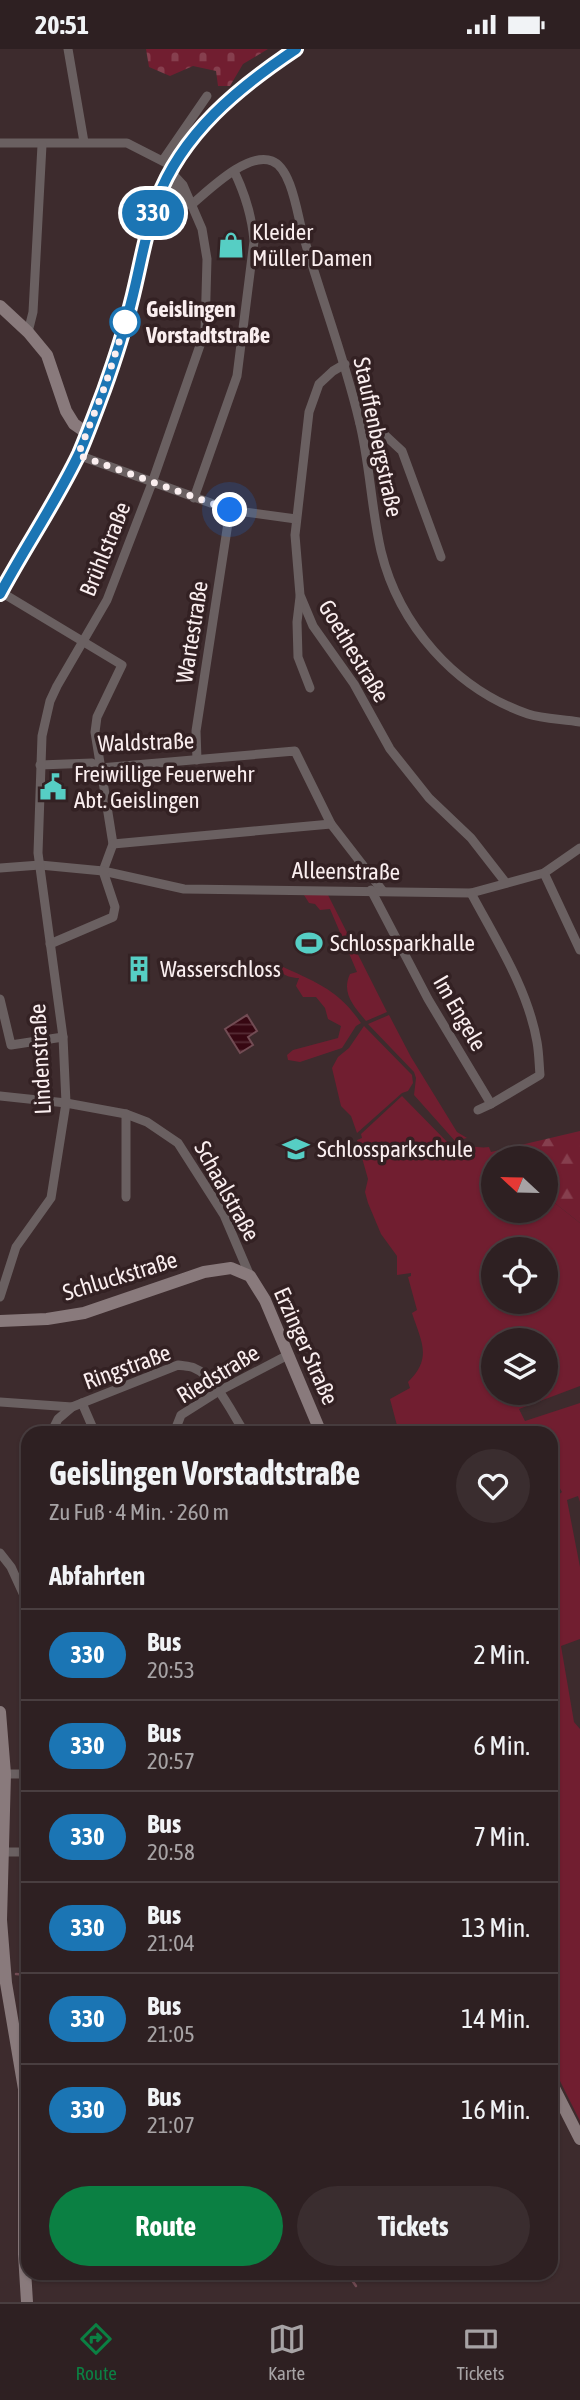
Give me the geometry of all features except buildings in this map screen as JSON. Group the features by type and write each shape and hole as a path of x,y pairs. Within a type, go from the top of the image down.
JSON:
{"street":[{"path":"68,49 84,142"},
{"path":"169,170 199,130 249,82 296,49"},
{"path":"50,944 113,917 115,907 103,871 113,844 95,732 97,717 122,665 1,593 78,455 105,386 131,304 158,197 207,96"},
{"path":"0,143 42,145 127,142 169,170"},
{"path":"28,332 33,312 42,145"},
{"name":"Stauffenbergstraße","path":"190,203 254,159 269,159 280,165 288,178 345,364 360,423 381,550 390,580 404,610 421,637 469,685 528,714 580,722"},
{"name":"Brühlstraße","path":"40,865 40,765 42,736 50,701 82,640 107,600 152,483 205,331 207,259 202,229 183,185 169,170"},
{"path":"194,498 237,376 254,241 253,219 234,171"},
{"path":"150,223 165,206 190,203"},
{"path":"0,306 28,332 47,355 70,418 87,433"},
{"name":"Goethestraße","path":"345,364 332,371 319,384 309,412 295,535 300,595 313,626 354,684 390,749 429,798 471,838 506,883"},
{"path":"360,423 374,425 402,451 441,557"},
{"path":"78,455 230,510 296,519"},
{"name":"Wartestraße","path":"197,759 196,731 230,510"},
{"path":"300,595 297,622 298,657 310,688"},
{"name":"Waldstraße","path":"40,765 92,763 100,768 295,751 331,824"},
{"path":"113,844 331,824 382,890"},
{"name":"Alleenstraße","path":"0,868 40,865 103,871 184,889 471,893 544,873 580,848"},
{"name":"Lindenstraße","path":"0,1297 2,1277 16,1247 51,1198 66,1103 63,1037 40,865"},
{"path":"544,873 580,950"},
{"name":"Im Engele","path":"371,890 428,999 491,1104"},
{"path":"471,893 504,955 530,1013 537,1043 540,1075 478,1110"},
{"path":"0,999 11,1045 63,1037"},
{"name":"Schaalstraße","path":"0,1096 66,1103 126,1114 147,1122 178,1143 224,1215 250,1276"},
{"path":"126,1114 126,1197"},
{"name":"Schluckstraße","path":"0,1321 47,1319 84,1313 204,1272 231,1268 250,1276"},
{"name":"Erzinger Straße","path":"250,1276 265,1300 318,1426"},
{"name":"Riedstraße","path":"177,1426 181,1415 219,1391 289,1355"},
{"name":"Ringstraße","path":"54,1426 58,1419 72,1407 178,1365 195,1368 207,1377 241,1426"},
{"path":"0,1402 72,1407"},
{"path":"82,1403 92,1426"},
{"path":"0,1553 11,1567 21,1589"},
{"path":"0,1712 5,1774 1,1920 6,1983 21,2071"},
{"path":"5,1774 21,1774"},
{"path":"3,1852 21,1852"},
{"path":"558,2096 580,2139"},
{"path":"26,2280 27,2302"}],"green space":[{"path":"146,49 268,49 243,64 230,86 218,86 216,71 193,66 170,76 149,67"},
{"path":"304,895 328,895 387,1012 366,1021 353,1005 347,987 350,974 357,972 330,909 320,910 315,904 309,903"},
{"path":"279,965 325,988 352,1011 361,1023 356,1026 342,1048 300,1062 288,1060 287,1055 293,1050 338,1038 341,1026 328,1019 325,1008 316,997 303,997 296,986 299,978 282,973 279,971"},
{"path":"389,1015 457,1132 467,1138 455,1141 414,1095 414,1072 368,1024"},
{"path":"364,1026 412,1075 413,1083 408,1091 402,1093 357,1133 351,1116 341,1106 332,1068"},
{"path":"402,1096 457,1152 469,1147 481,1147 481,1223 558,1223 558,1206 580,1223 580,1386 558,1394 558,1328 481,1328 481,1405 530,1405 519,1409 525,1421 580,1403 580,1502 578,1496 567,1500 580,1567 580,1639 561,1646 574,1722 580,1729 580,2121 558,2077 558,1495 562,1492 558,1488 558,1426 397,1426 390,1399 410,1388 408,1382 420,1365 423,1349 412,1313 417,1310 408,1277 411,1273 397,1275 397,1256 381,1234 368,1203 365,1192 368,1179 357,1140"},
{"path":"580,1131 580,1223 558,1206 558,1146 516,1146"}],"shaded area":[{"path":"247,1015 257,1031 248,1037 253,1045 240,1053 225,1029"}],"waterway":[{"path":"16,1974 21,1974"},
{"path":"352,2280 356,2286"}],"bus line":[{"name":"330","path":"0,594 78,455 105,386 131,304 148,227 158,197 199,130 234,94 296,49"}],"place":[{"name":"Kleider Müller Damen","path":"231,245"},
{"name":"Geislingen Vorstadtstraße","path":"125,322"},
{"name":"Freiwillige Feuerwehr Abt. Geislingen","path":"53,787"},
{"name":"Schlossparkhalle","path":"309,943"},
{"name":"Wasserschloss","path":"139,969"},
{"name":"Schlossparkschule","path":"296,1149"}],"route":[{"path":"125,322 126,320 105,386 78,455 230,510"}]}
